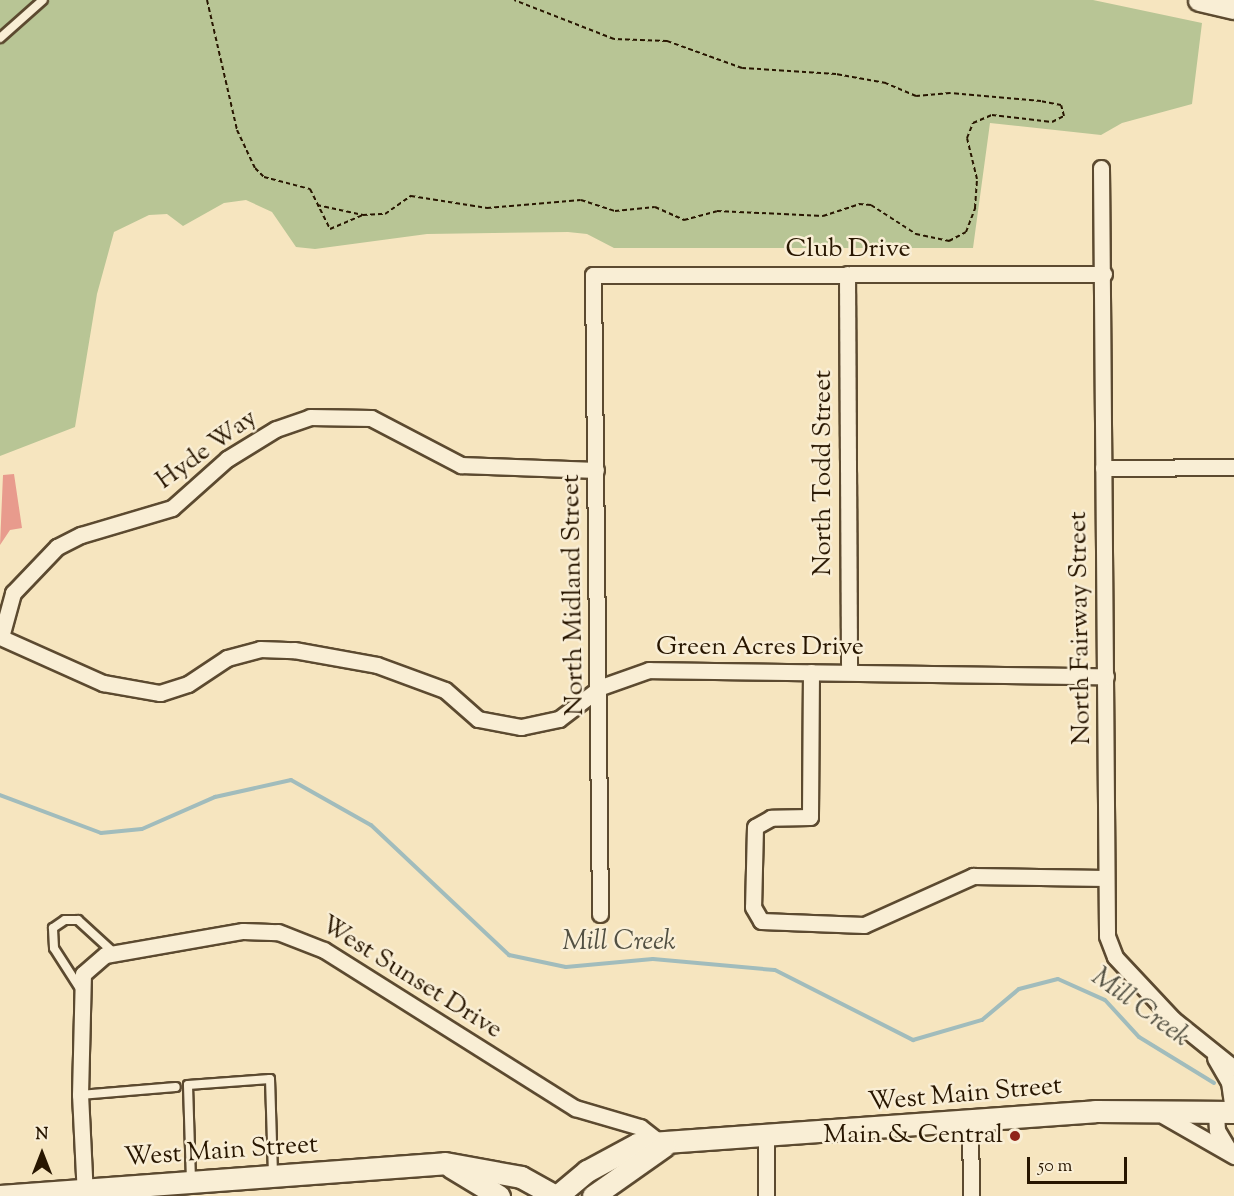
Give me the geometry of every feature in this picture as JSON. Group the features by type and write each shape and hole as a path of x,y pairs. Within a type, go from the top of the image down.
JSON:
{"street":[{"path":"1199,0 1234,8"},
{"name":"North Fairway Street","path":"1101,168 1104,274 1103,468 1107,936 1115,957 1207,1046 1234,1068"},
{"name":"North Todd Street","path":"847,274 849,672"},
{"name":"Club Drive","path":"593,275 1104,274"},
{"name":"North Midland Street","path":"593,275 601,687 600,914"},
{"name":"Hyde Way","path":"1,637 13,593 57,547 172,508 227,459 276,429 310,417 371,418 461,465 596,470"},
{"path":"1103,468 1234,467"},
{"name":"Green Acres Drive","path":"1,637 103,683 159,693 238,655 260,649 304,652 377,665 445,690 478,719 496,726 541,727 601,687 649,670 1106,676"},
{"path":"811,672 810,817 771,818 755,827 753,907 761,921 864,925 973,876 1106,878"},
{"name":"West Sunset Drive","path":"79,987 90,964 115,954 243,931 298,937 575,1108 640,1127 664,1146"},
{"path":"79,987 80,1095 85,1192"},
{"name":"North Fairway Street","path":"1207,1046 1229,1082 1228,1112 1219,1135 1234,1155"},
{"path":"1150,1112 1180,1121 1234,1155"},
{"name":"West Main Street","path":"0,1196 85,1192 446,1163 521,1178 556,1196 612,1155 637,1144 664,1146 970,1122 1150,1112 1228,1112"},
{"path":"970,1122 971,1196"},
{"path":"766,1137 766,1196"},
{"path":"593,1196 664,1146"},
{"path":"446,1163 499,1196"}],"lane":[{"path":"0,38 43,0"},
{"path":"79,987 54,948 53,928 64,920 78,920 115,954"},
{"path":"191,1182 188,1085 270,1079 273,1176"},
{"path":"80,1095 176,1087"}],"path":[{"path":"207,0 237,130 255,168 264,177 306,185 330,229 363,215"},
{"path":"316,203 322,210 363,215 384,214 411,196 487,208 581,200 615,211 655,207 684,220 717,211 823,216 859,204 871,205 916,234 949,242 966,232 975,208 977,179 967,138 973,123 992,115 1057,122 1065,113 1061,105 1041,101 950,93 916,96 845,75 742,68 667,40 614,39 514,0"}],"green space":[{"path":"0,0 1093,0 1202,23 1192,104 1122,123 1101,135 990,123 973,248 614,248 587,234 568,232 427,234 315,249 296,247 272,212 246,200 224,203 183,226 167,214 149,215 114,232 97,294 75,427 0,456"}],"building":[{"path":"14,474 22,528 10,530 0,545 3,475"}],"waterway":[{"name":"Mill Creek","path":"0,795 101,833 142,829 215,797 291,780 371,825 509,955 566,967 653,959 775,970 913,1040 982,1020 1019,989 1058,979 1105,1000 1139,1037 1214,1083"}],"place":[{"name":"Main & Central","path":"1015,1136"}]}
